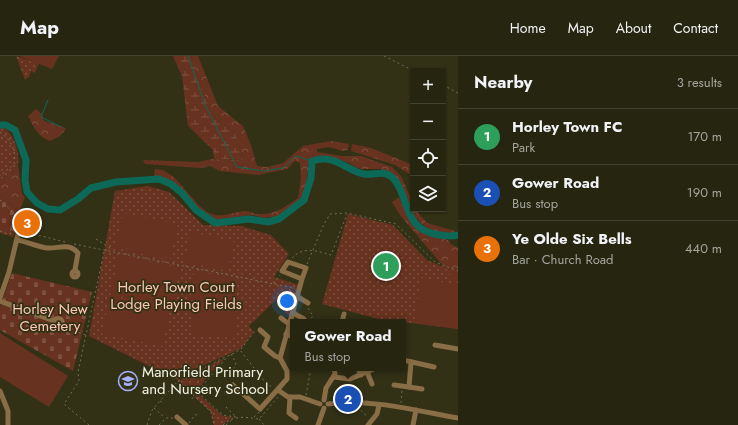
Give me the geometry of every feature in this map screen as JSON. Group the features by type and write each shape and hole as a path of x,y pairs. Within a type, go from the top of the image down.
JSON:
{"street":[{"path":"19,234 31,230 36,223"},
{"path":"19,234 47,248 61,246 75,250 78,253 75,270"},
{"path":"0,298 19,234"},
{"path":"291,319 306,268 288,262 282,271 302,279"},
{"path":"298,297 308,303"},
{"path":"0,301 54,321 56,318 60,319 62,323 60,326"},
{"path":"293,313 303,319"},
{"path":"343,319 344,314"},
{"path":"280,358 289,324 281,318"},
{"path":"227,392 233,385 260,409 278,391 287,378 288,374 280,358 264,347 268,337 260,330"},
{"path":"286,334 290,335"},
{"path":"435,345 458,349"},
{"path":"406,361 434,367"},
{"path":"409,387 411,362"},
{"path":"319,425 326,388 334,377 334,371"},
{"path":"362,371 372,384"},
{"path":"334,377 350,379 369,371"},
{"path":"394,385 422,389"},
{"path":"0,391 8,411 8,425"},
{"path":"278,391 290,397 305,398 324,404 353,403 379,405 458,418"},
{"path":"290,397 289,413 296,418"},
{"path":"370,423 377,414 379,405"},
{"path":"413,425 416,410"},
{"path":"177,417 187,425"}],"path":[{"path":"384,56 410,69"},
{"path":"446,87 458,93"},
{"path":"0,132 8,137 15,154 14,164 0,176"},
{"path":"0,200 15,214 13,223 19,234 8,234 0,231"},
{"path":"288,262 297,252 313,250 331,255 347,213"},
{"path":"306,268 324,224 330,214 347,213 396,224 435,262 458,270"},
{"path":"31,233 104,251 111,251 274,284 300,287"},
{"path":"96,239 110,248 111,251"},
{"path":"89,425 64,404 79,381 78,372 104,251"},
{"path":"274,284 282,271"},
{"path":"308,303 310,305 308,308 313,316 309,319"},
{"path":"60,326 86,335"},
{"path":"147,425 154,407 178,381 240,350 257,329 260,330"},
{"path":"240,350 264,381 278,391 259,419"},
{"path":"231,354 236,363 232,373 233,385"},
{"path":"192,399 213,372 228,356"},
{"path":"305,398 310,371"},
{"path":"178,381 210,412 214,425"},
{"path":"400,408 403,386"},
{"path":"170,390 174,394"},
{"path":"197,392 223,415 259,419 264,425"},
{"path":"160,400 164,404"},
{"path":"353,403 370,423"},
{"path":"154,407 166,418"},
{"path":"226,407 236,417"},
{"path":"187,425 197,412 199,413"},
{"path":"253,418 259,412"},
{"path":"159,425 166,418 177,417"},
{"path":"223,425 230,419 236,417"},
{"path":"226,425 233,418"}],"green space":[{"path":"16,56 39,63 35,73 31,71 29,77 25,80"},
{"path":"19,56 59,56 52,69"},
{"path":"173,56 191,56 208,105 216,119 235,133 243,160 214,159 213,150 188,126 182,76"},
{"path":"191,56 198,56 218,106 243,126 251,145 257,166 267,167 283,163 303,146 331,141 349,144 348,150 343,151 329,147 317,149 317,152 342,156 361,156 392,167 401,176 410,196 410,209 397,181 390,173 379,169 357,168 338,159 313,158 309,164 305,192 301,199 278,216 265,218 252,215 214,220 203,214 185,194 170,181 154,176 155,169 171,175 197,203 211,214 215,215 244,211 267,214 277,211 298,198 301,179 300,163 295,161 287,169 258,175 220,171 210,166 201,168 145,164 143,160 199,162 211,159 243,160 235,133 216,119 208,105"},
{"path":"36,109 42,114 43,120 66,129 60,136 50,141 39,134 28,116"},
{"path":"0,127 8,131 12,136 17,148 19,160 15,170 0,180"},
{"path":"352,144 371,148 410,164 410,174 395,165 351,151"},
{"path":"18,165 22,194 25,197 19,212 0,194 0,180 14,172"},
{"name":"Horley Town Court Lodge Playing Fields","path":"148,186 169,192 203,225 241,226 271,235 289,254 274,277 299,285 290,317 283,310 285,308 276,300 249,326 254,332 240,349 193,370 177,380 89,336 115,191"},
{"path":"0,194 22,215 13,237 0,233"},
{"path":"399,197 412,220 422,231 448,240 451,244 458,248 458,280 454,279 400,215 392,202"},
{"path":"412,212 418,212 427,223 455,231 453,235 434,231 426,227"},
{"path":"123,213 178,224 170,260 115,248"},
{"path":"348,214 393,225 427,260 458,273 458,329 406,322 406,319 379,319 322,304"},
{"path":"191,232 235,242 228,271 184,262"},
{"path":"119,255 180,268 172,306 110,294"},
{"path":"194,272 235,277 235,338 192,335"},
{"name":"Horley New Cemetery","path":"12,273 92,292 73,371 0,330 0,307"},
{"path":"421,278 458,285 458,329 414,322"},
{"path":"110,296 170,309 163,346 102,334"},
{"path":"0,333 68,376 49,407 0,377"},
{"path":"225,358 208,376 194,395 178,381"},
{"path":"197,393 223,416 234,417 222,425 214,425 211,412 195,397"}],"waterway":[{"path":"188,56 205,105 237,167 263,171 283,168 296,156 312,161"},
{"path":"48,100 41,117 61,127"},
{"path":"0,125 6,125 15,130 26,160 25,180 27,192 37,203 48,209 60,210 78,199 91,188 116,182 159,179 171,184 182,193 196,210 215,223 249,219 268,222 279,219 304,200 311,178 312,161 327,159 364,174 383,173 390,175 399,186 409,212 419,227 428,232 440,235 458,235"}],"place":[{"name":"Ye Olde Six Bells","path":"27,223"},
{"name":"Horley Town FC","path":"386,266"},
{"name":"Manorfield Primary and Nursery School","path":"128,381"},
{"name":"Gower Road","path":"348,399"}]}
